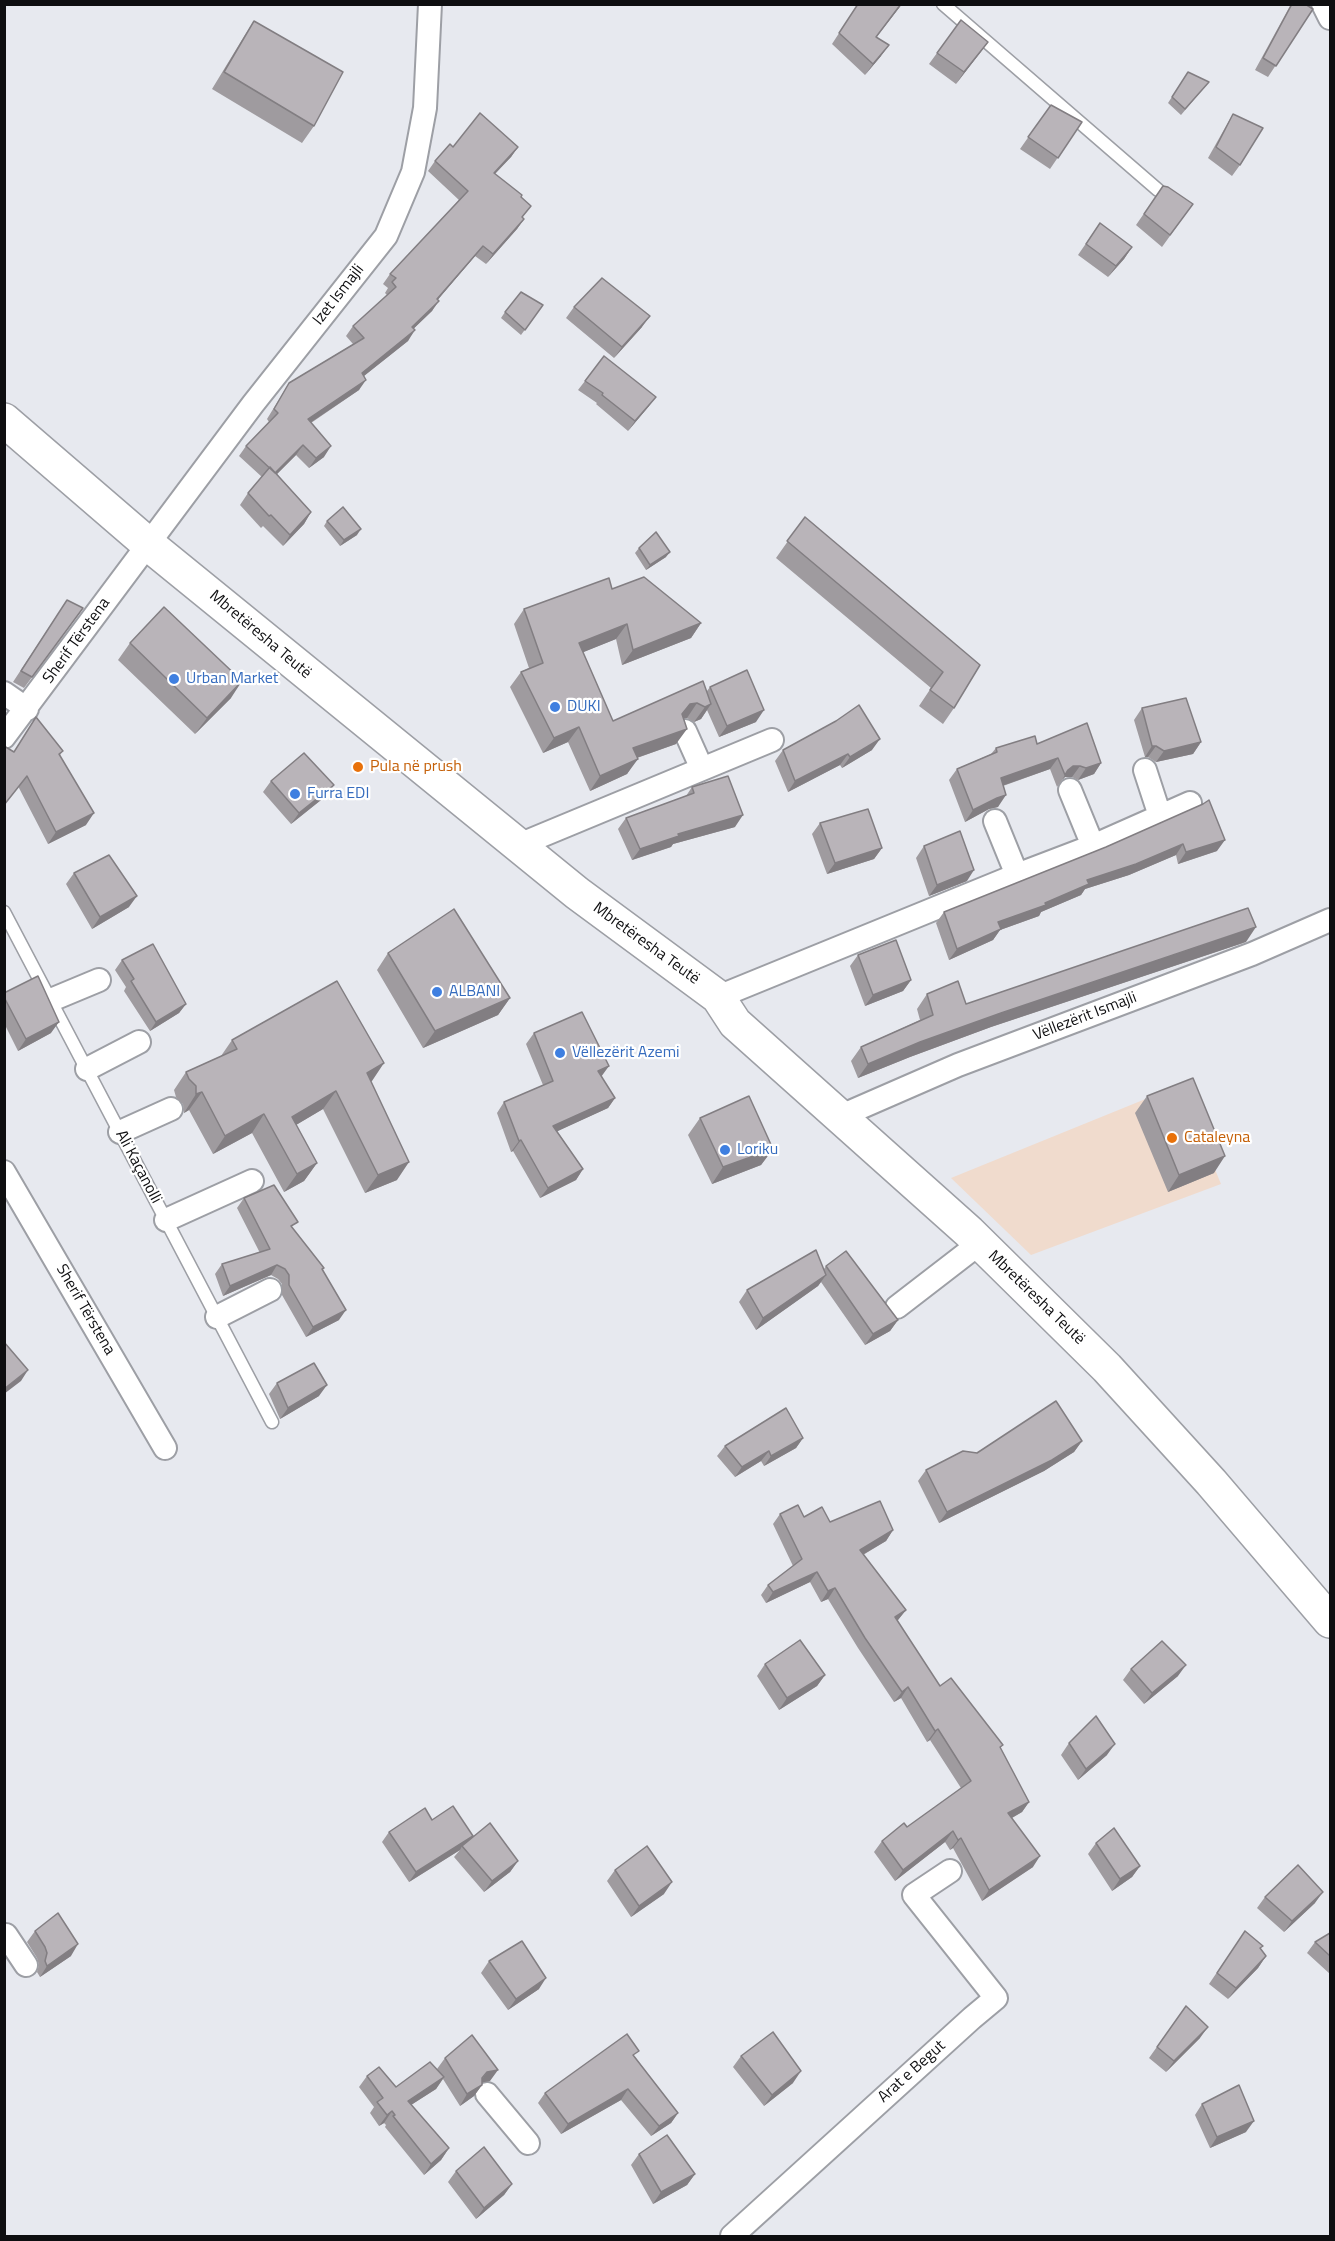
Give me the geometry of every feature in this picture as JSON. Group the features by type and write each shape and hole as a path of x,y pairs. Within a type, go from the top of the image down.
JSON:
{"main road":[{"name":"Mbretëresha Teutë","path":"4,420 148,544 577,893 718,998 735,1023 980,1243 1107,1368 1211,1482 1330,1621"}],"street":[{"name":"Izet Ismajli","path":"148,544 253,404 386,236 413,172 424,108 430,4"},
{"path":"1323,4 1330,18"},
{"name":"Sherif Tërstena","path":"4,738 148,544"},
{"path":"4,693 27,709"},
{"path":"685,732 702,769"},
{"path":"519,845 772,740"},
{"path":"1146,770 1160,816"},
{"path":"1070,790 1093,846"},
{"path":"718,998 1093,846 1190,803"},
{"path":"995,821 1017,875"},
{"name":"Vëllezërit Ismajli","path":"841,1116 958,1065 1252,954 1330,920"},
{"path":"51,1000 99,980"},
{"path":"87,1069 139,1042"},
{"path":"120,1132 171,1109"},
{"name":"Sherif Tërstena","path":"4,1172 165,1448"},
{"path":"166,1220 252,1181"},
{"path":"897,1307 980,1243"},
{"path":"217,1317 270,1290"},
{"name":"Arat e Begut","path":"732,2236 996,1998 914,1895 950,1871"},
{"path":"4,1936 6,1935 26,1965"},
{"path":"487,2094 528,2143"}],"lane":[{"path":"943,4 1158,190"},
{"name":"Ali Kaçanolli","path":"4,912 272,1422"}],"shaded area":[{"path":"1180,1085 1221,1184 1031,1255 951,1178"}],"building":[{"path":"858,4 901,4 876,37 889,45 873,64 839,33"},
{"path":"1292,4 1305,4 1313,9 1276,66 1263,58"},
{"path":"961,20 988,42 964,72 937,53"},
{"path":"254,21 343,72 314,126 224,72"},
{"path":"1188,72 1209,82 1185,109 1172,97"},
{"path":"1051,105 1082,122 1058,158 1028,137"},
{"path":"480,113 518,147 494,173 522,195 521,197 531,206 522,217 524,219 493,254 483,246 437,299 439,301 412,327 415,330 362,373 366,380 308,419 331,446 316,458 303,445 275,473 246,446 278,413 274,409 289,383 364,338 353,326 396,287 392,282 396,278 390,274 468,191 435,161 450,144 453,147"},
{"path":"1233,114 1263,128 1240,165 1216,147"},
{"path":"1163,186 1193,204 1170,235 1144,214"},
{"path":"1100,223 1132,247 1116,266 1086,244"},
{"path":"602,278 650,316 622,347 574,307"},
{"path":"521,292 543,305 525,330 505,312"},
{"path":"604,356 656,397 635,421 602,395 603,393 585,381"},
{"path":"270,467 311,512 290,535 248,493"},
{"path":"343,507 361,529 344,540 327,521"},
{"path":"805,517 980,665 954,708 930,690 943,672 787,541"},
{"path":"656,532 670,552 650,565 639,548"},
{"path":"644,577 701,623 633,650 627,624 579,643 613,721 703,681 711,704 705,707 697,703 690,704 682,714 687,729 633,748 638,759 600,776 579,727 554,738 521,672 543,663 524,609 609,578 612,589"},
{"path":"67,600 83,608 32,677 21,671"},
{"path":"164,607 242,681 207,718 130,643"},
{"path":"747,670 764,710 727,726 710,687"},
{"path":"1186,698 1201,742 1164,751 1152,746 1142,708"},
{"path":"859,705 880,739 850,757 848,754 795,781 783,750 836,721"},
{"path":"36,717 63,751 59,754 94,813 56,832 27,776 4,805 4,746 14,752"},
{"path":"1087,723 1101,763 1086,768 1073,766 1065,775 1058,758 1001,778 1006,795 973,810 957,769 997,752 996,748 1035,736 1037,744"},
{"name":"Furra EDI","path":"304,753 334,785 299,813 271,781"},
{"path":"728,776 743,815 678,834 679,836 640,849 626,818 694,793 692,787"},
{"path":"1209,800 1225,840 1186,852 1183,844 1136,864 1087,880 1089,884 1045,903 1046,905 998,922 1001,929 957,949 944,912 1106,847"},
{"path":"868,809 882,848 835,863 820,823"},
{"path":"960,831 974,870 937,885 924,846"},
{"path":"109,855 137,896 100,917 74,873"},
{"path":"1248,908 1256,927 1001,1013 920,1042 868,1064 861,1047 933,1015 927,994 958,981 966,1004"},
{"name":"ALBANI","path":"454,909 510,998 435,1031 388,953"},
{"path":"896,940 911,980 873,995 858,955"},
{"path":"153,944 186,1004 156,1022 131,981 134,979 122,960"},
{"path":"38,976 59,1022 26,1039 4,993"},
{"path":"337,981 384,1063 367,1073 409,1162 378,1175 336,1091 292,1117 317,1163 297,1174 264,1114 225,1136 202,1092 196,1094 196,1086 186,1072 237,1049 232,1040"},
{"path":"582,1012 609,1066 598,1071 615,1098 553,1126 583,1169 548,1188 521,1140 519,1141 504,1102 553,1081 534,1033"},
{"path":"1193,1078 1225,1156 1179,1175 1147,1096"},
{"path":"749,1096 773,1149 723,1167 700,1118"},
{"path":"274,1185 298,1222 291,1226 324,1268 322,1269 346,1310 313,1327 289,1285 289,1275 285,1269 277,1265 230,1286 222,1264 270,1249 244,1198"},
{"path":"816,1250 826,1275 763,1318 747,1290"},
{"path":"846,1251 898,1320 873,1334 826,1266"},
{"path":"4,1342 28,1370 4,1389"},
{"path":"314,1363 327,1385 288,1408 277,1383"},
{"path":"1056,1401 1082,1441 1052,1460 947,1512 926,1470 963,1451 977,1453"},
{"path":"786,1408 803,1438 771,1456 769,1451 742,1467 725,1446"},
{"path":"880,1501 893,1530 860,1550 906,1610 895,1617 940,1686 951,1678 1003,1745 1000,1747 1029,1802 1008,1813 1040,1856 989,1890 961,1838 958,1840 953,1831 903,1870 882,1841 904,1823 907,1827 971,1781 938,1729 935,1731 908,1687 902,1692 865,1638 835,1588 828,1591 817,1572 773,1592 768,1585 802,1559 780,1514 798,1505 804,1517 822,1507 830,1522"},
{"path":"800,1640 825,1675 787,1698 765,1664"},
{"path":"1162,1641 1186,1665 1152,1693 1131,1669"},
{"path":"1096,1716 1115,1744 1086,1769 1069,1743"},
{"path":"453,1806 473,1836 416,1872 389,1832 425,1808 432,1820"},
{"path":"490,1823 518,1861 492,1881 462,1846"},
{"path":"1114,1828 1140,1866 1120,1879 1096,1843"},
{"path":"647,1846 672,1882 639,1906 615,1870"},
{"path":"1298,1865 1323,1892 1292,1921 1265,1897"},
{"path":"58,1913 78,1944 47,1966 45,1947 35,1931"},
{"path":"1245,1931 1263,1946 1260,1948 1266,1956 1236,1988 1217,1973"},
{"path":"1330,1933 1330,1956 1315,1942"},
{"path":"522,1941 546,1978 516,1999 489,1961"},
{"path":"1186,2006 1208,2027 1174,2061 1157,2047"},
{"path":"773,2032 801,2071 772,2095 741,2056"},
{"path":"627,2034 639,2051 633,2055 678,2113 659,2126 628,2089 568,2124 545,2093"},
{"path":"472,2035 498,2070 487,2072 482,2078 482,2085 467,2094 445,2058"},
{"path":"430,2062 444,2077 408,2101 449,2148 431,2164 393,2116 395,2115 392,2111 387,2115 377,2102 383,2098 367,2076 379,2067 396,2087"},
{"path":"1239,2085 1254,2121 1217,2137 1202,2104"},
{"path":"667,2135 695,2174 661,2192 639,2154"},
{"path":"484,2147 512,2184 484,2208 456,2171"}],"place":[{"name":"Urban Market","path":"174,679"},
{"name":"DUKI","path":"555,707"},
{"name":"Pula në prush","path":"358,767"},
{"name":"Furra EDI","path":"295,794"},
{"name":"ALBANI","path":"437,992"},
{"name":"Vëllezërit Azemi","path":"560,1053"},
{"name":"Cataleyna","path":"1172,1138"},
{"name":"Loriku","path":"725,1150"}]}
